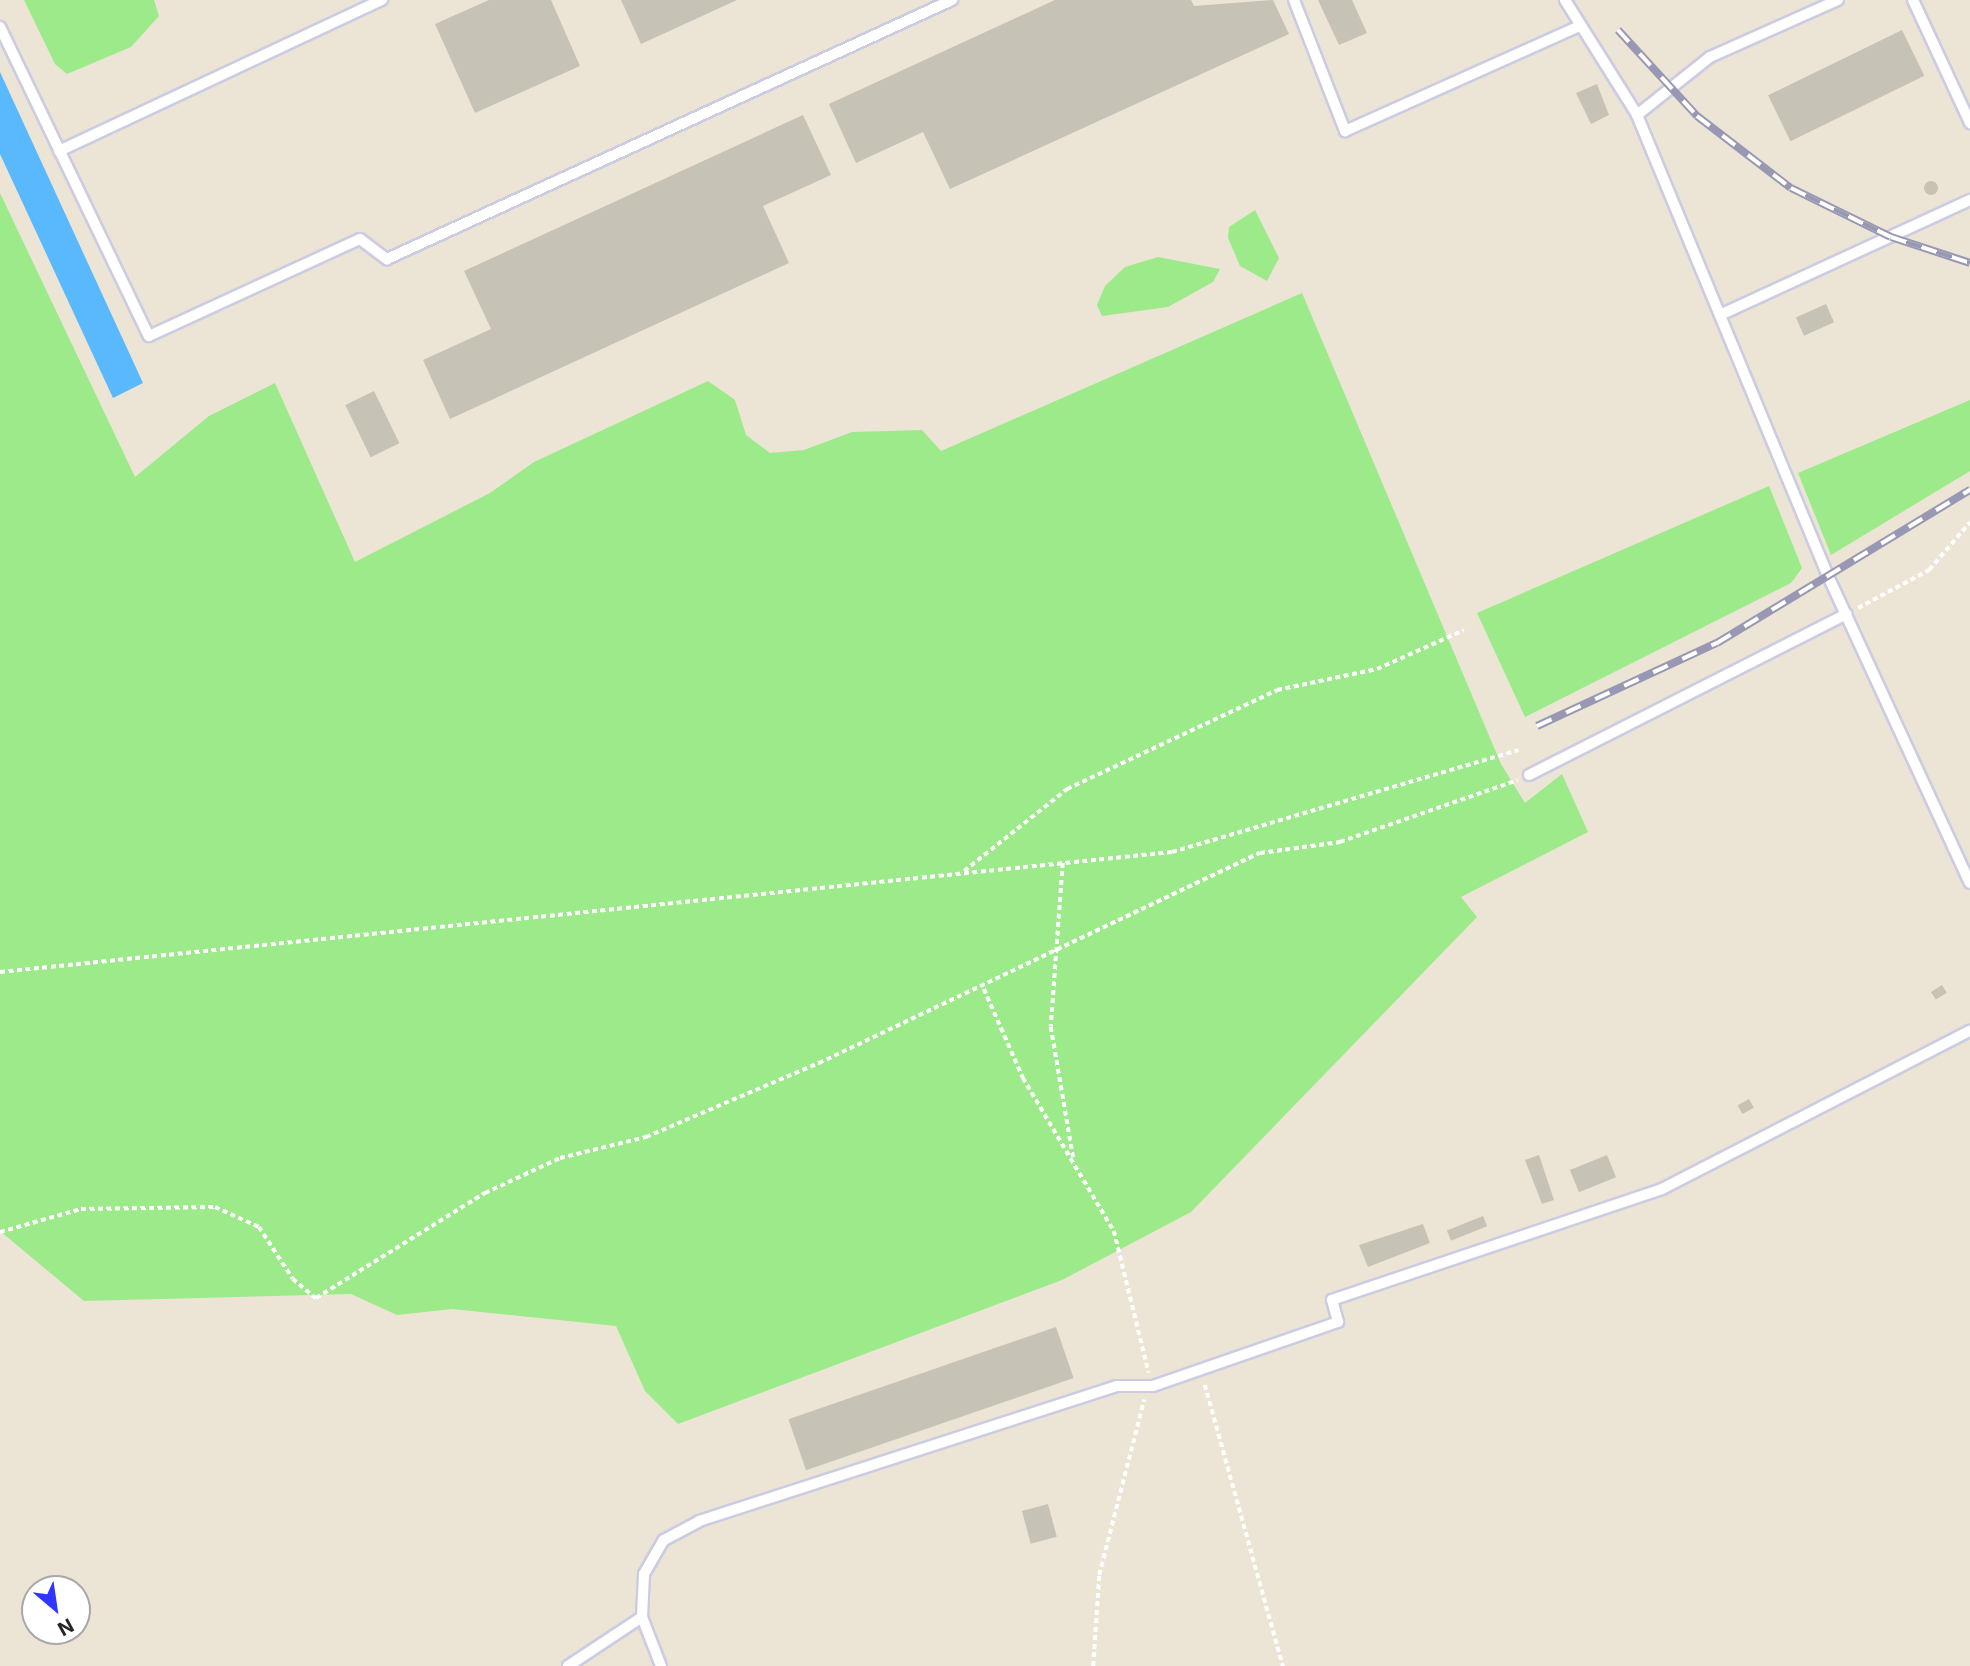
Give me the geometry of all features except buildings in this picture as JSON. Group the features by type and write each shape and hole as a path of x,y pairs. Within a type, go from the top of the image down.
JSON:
{"lane":[{"path":"58,151 382,0"},
{"path":"0,27 149,336 360,239 387,259 952,0"},
{"path":"1294,0 1345,131 1577,27"},
{"path":"1565,0 1577,27 1637,115 1722,314 1729,348 1846,614 1970,883"},
{"path":"1637,115 1710,57 1838,0"},
{"path":"1913,0 1970,123"},
{"path":"1722,314 1970,200"},
{"path":"1530,775 1846,614"},
{"path":"661,1666 642,1617 644,1574 664,1540 699,1521 1117,1386 1150,1387 1338,1322 1332,1300 1662,1189 1970,1031"},
{"path":"568,1666 642,1617"}],"path":[{"path":"1846,614 1929,570 1970,522"},
{"path":"964,872 1067,789 1277,690 1377,669 1464,630"},
{"path":"0,972 1171,852 1518,750"},
{"path":"0,1232 81,1209 215,1208 259,1227 293,1279 316,1298 485,1193 548,1164 646,1137 984,989 1260,853 1340,842 1530,775"},
{"path":"1063,863 1051,1027 1075,1163"},
{"path":"984,989 1023,1078 1114,1231 1150,1387 1099,1575 1093,1666"},
{"path":"1201,1369 1283,1666"}],"green space":[{"path":"24,0 154,0 159,16 131,47 67,74 55,64"},
{"path":"0,193 135,477 209,416 275,383 355,562 490,493 534,462 708,381 735,400 746,435 770,453 804,450 852,432 922,430 941,451 1302,293 1501,764 1525,803 1562,774 1588,832 1461,897 1477,917 1191,1212 1062,1280 678,1424 645,1391 616,1326 452,1309 397,1315 351,1294 84,1301 0,1231"},
{"path":"1255,210 1279,258 1267,281 1240,266 1228,238 1229,227"},
{"path":"1158,257 1220,269 1213,282 1168,307 1102,316 1097,305 1105,286 1125,267"},
{"path":"1970,400 1970,471 1831,555 1798,473"},
{"path":"1769,486 1802,568 1791,583 1525,717 1477,613"}],"water":[{"path":"0,72 143,383 113,398 0,154"}],"railway":[{"path":"1618,30 1697,116 1791,188 1891,237 1970,263"},
{"path":"1537,726 1717,643 1970,490"}]}
